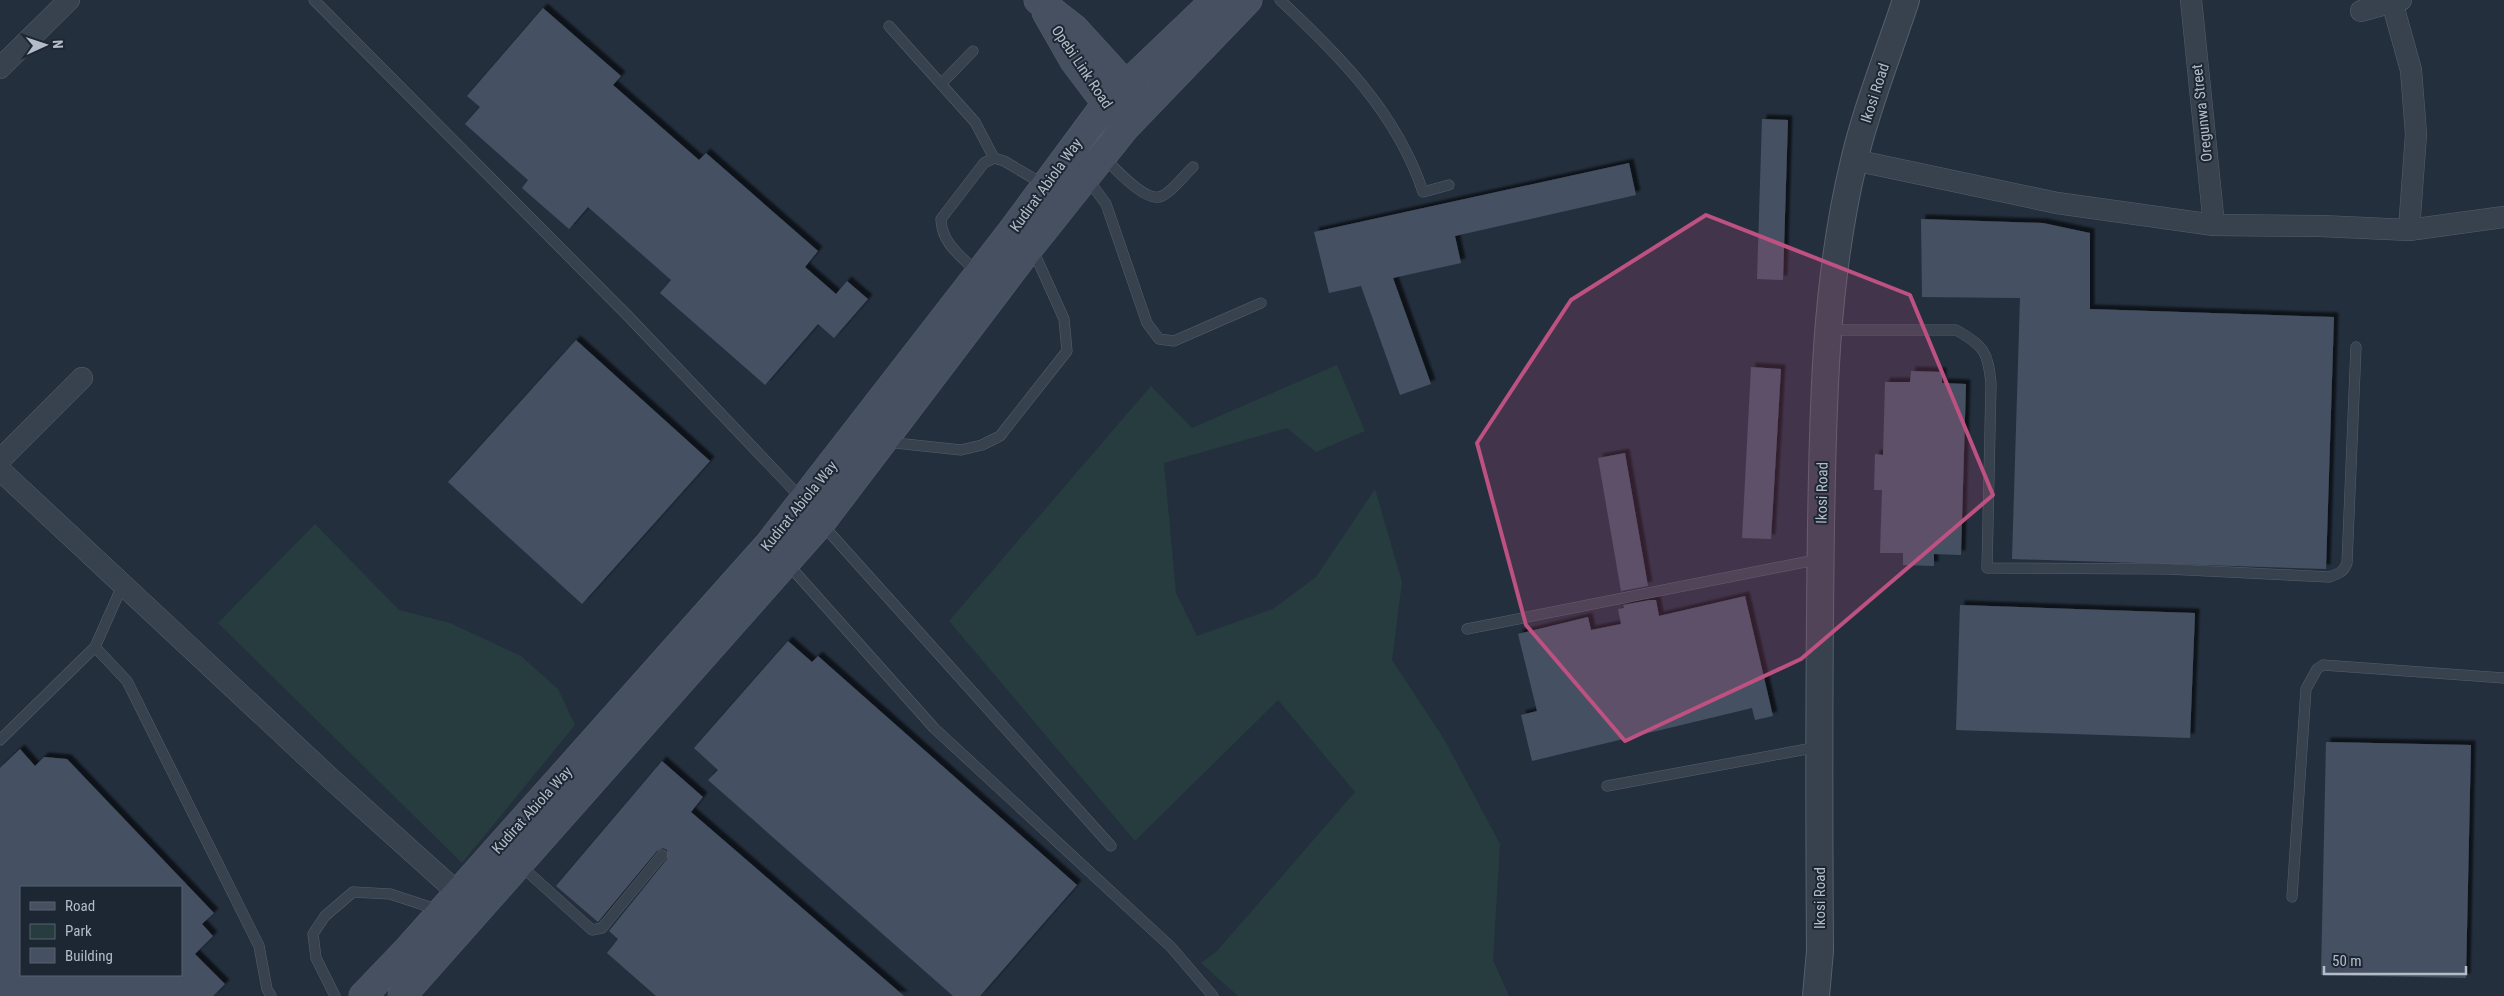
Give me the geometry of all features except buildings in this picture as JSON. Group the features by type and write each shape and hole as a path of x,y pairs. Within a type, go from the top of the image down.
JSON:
{"main road":[{"name":"Kudirat Abiola Way","path":"411,991 812,512 979,274 1105,105 1215,0"},
{"name":"Kudirat Abiola Way","path":"812,512 885,442 1031,246 1126,128 1248,0"},
{"name":"Opebi Link Road","path":"1040,2 1075,29 1127,84 1145,108"},
{"name":"Opebi Link Road","path":"1040,2 1074,61 1105,105 1126,128"},
{"name":"Kudirat Abiola Way","path":"363,996 778,553"}],"street":[{"path":"0,68 69,0"},
{"name":"Ikosi Road","path":"1816,996 1820,951 1819,747 1823,425 1828,330 1841,232 1854,160 1906,0"},
{"name":"Oregunwa Street","path":"2191,0 2214,225"},
{"path":"2361,11 2397,1 2410,70 2416,134 2409,230"},
{"path":"1854,160 2057,203 2214,225 2321,226 2409,230 2504,217"},
{"path":"0,460 82,378"},
{"path":"0,470 330,778 450,902"}],"lane":[{"path":"314,0 628,316 812,512 1111,846"},
{"path":"1280,0 1367,88 1404,146 1423,192 1449,185"},
{"path":"889,26 975,122 994,158 1004,161 1046,186"},
{"path":"941,84 973,51"},
{"path":"1103,157 1143,193 1152,197 1164,196 1193,167"},
{"path":"979,274 944,239 941,219 984,164 994,158"},
{"path":"1086,178 1106,204 1147,323 1159,339 1174,341 1261,303"},
{"path":"885,442 961,450 982,445 1000,436 1066,351 1064,319 1031,246"},
{"path":"1828,330 1956,330 1975,340 1988,359 1991,384 1987,568 2167,569 2329,577 2338,574 2345,569 2348,563 2356,347"},
{"path":"778,553 934,728 1164,941 1213,996"},
{"path":"1467,629 1821,559"},
{"path":"0,740 95,648 123,584"},
{"path":"95,648 127,681 259,946 271,996"},
{"path":"2292,897 2306,689 2317,669 2323,665 2504,678"},
{"path":"1606,786 1819,747"},
{"path":"519,864 592,930 597,930 602,928 662,855"},
{"path":"335,996 316,958 313,934 325,916 353,892 390,894 450,902"}],"highlighted area":[{"path":"1706,215 1910,295 1993,495 1801,659 1625,741 1526,625 1477,443 1571,300"}],"green space":[{"path":"1337,365 1365,431 1316,452 1287,428 1164,463 1176,593 1197,636 1273,609 1316,577 1375,489 1402,582 1392,660 1444,739 1500,844 1493,960 1509,996 1238,996 1201,963 1217,951 1355,792 1278,700 1135,841 949,621 1151,386 1192,428"},
{"path":"315,524 399,610 450,623 521,656 558,689 575,725 462,863 218,623"}]}
